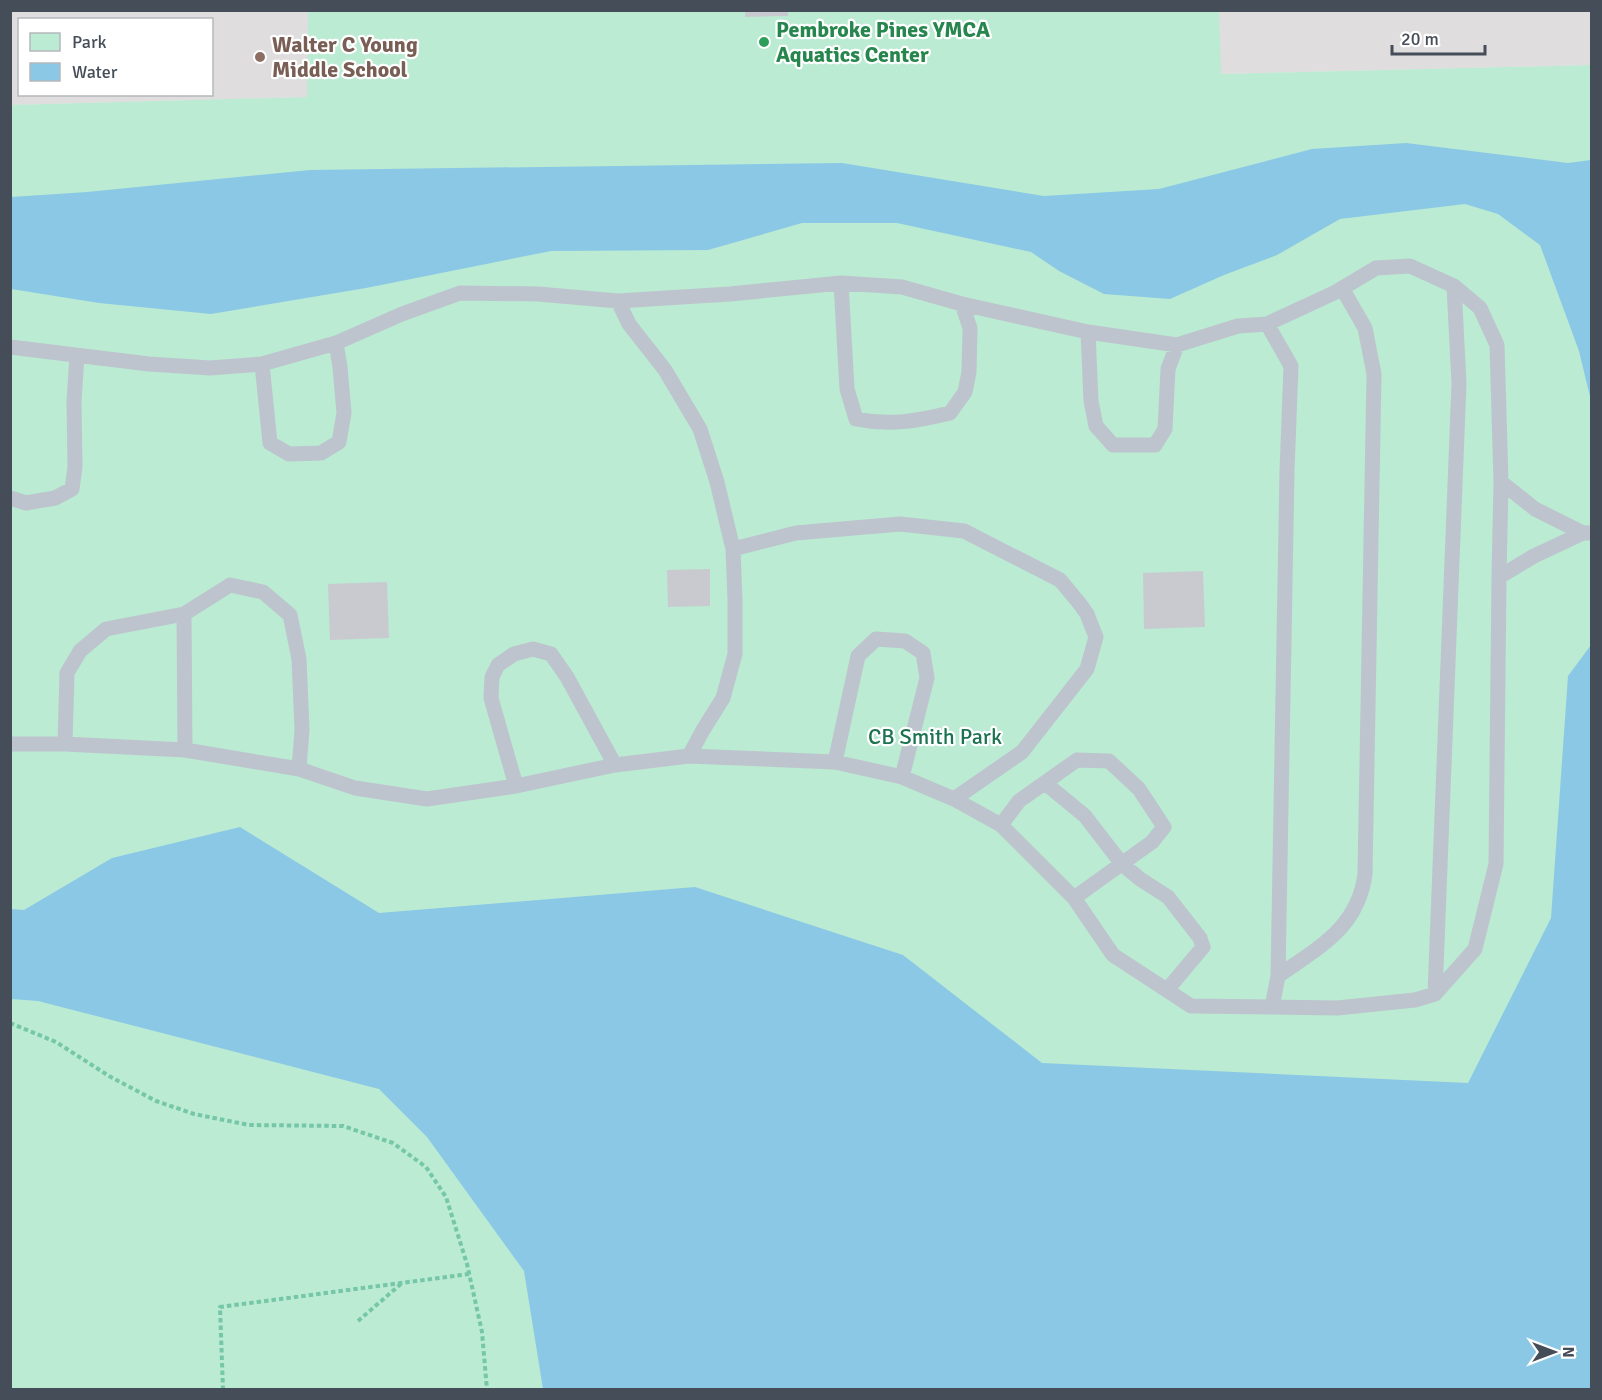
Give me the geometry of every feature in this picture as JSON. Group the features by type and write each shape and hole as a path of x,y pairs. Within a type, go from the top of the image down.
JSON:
{"lane":[{"path":"10,347 77,356 210,368 262,364 336,343 460,292 538,294 618,301 730,294 841,283 902,287 963,304 1088,332 1177,345 1238,326 1267,324 1342,288 1376,268 1410,266 1454,286 1480,308 1497,345 1502,482 1496,864 1475,949 1435,994 1415,1000 1337,1008 1191,1006 1113,955 1074,898 1001,825 954,799 902,777 835,762 689,756 615,765 516,786 427,799 355,788 299,769 185,750 65,744 10,744"},
{"path":"841,283 847,389 856,419 876,423 921,420 950,413 965,392 969,372 970,328 963,304"},
{"path":"1435,994 1459,383 1454,286"},
{"path":"1278,976 1324,944 1340,929 1353,913 1362,891 1365,874 1374,374 1365,328 1342,288"},
{"path":"618,301 629,324 665,370 700,429 717,482 733,549 735,654 723,698 689,756"},
{"path":"1267,324 1291,366 1278,976 1272,1007"},
{"path":"1088,332 1091,401 1096,426 1113,445 1155,445 1165,429 1168,369 1177,345"},
{"path":"262,364 270,443 289,454 321,453 339,442 344,413 336,343"},
{"path":"10,498 26,503 55,498 72,489 75,467 74,401 77,356"},
{"path":"1502,482 1535,509 1586,533"},
{"path":"733,549 796,533 900,524 964,531 1060,580 1080,603 1096,637 1086,669 1022,752 954,799"},
{"path":"1499,577 1533,556 1586,533"},
{"path":"65,744 67,673 80,651 106,629 184,614 230,585 263,592 290,615 299,659 302,730 299,769"},
{"path":"184,614 185,750"},
{"path":"835,762 858,656 876,639 905,641 923,653 927,678 902,777"},
{"path":"516,786 491,698 492,677 498,665 514,654 533,649 551,654 567,677 615,765"},
{"path":"1001,825 1019,801 1077,760 1109,761 1139,789 1164,827 1152,842 1074,898"},
{"path":"1045,783 1085,816 1122,864 1168,897 1200,938 1203,947 1167,990"}],"path":[{"path":"10,1023 56,1042 109,1076 156,1101 194,1114 249,1125 344,1126 393,1143 426,1167 446,1197 469,1274 482,1332 487,1389"},
{"path":"223,1389 220,1307 469,1274"},
{"path":"358,1321 402,1282"}],"shaded area":[{"name":"Walter C Young Middle School","path":"10,11 308,11 308,97 11,105"},
{"path":"1219,11 1591,11 1591,65 1220,74"}],"green space":[{"name":"CB Smith Park","path":"308,10 1219,10 1221,74 1591,65 1591,1389 11,1389 10,105 307,97"}],"water":[{"path":"1406,143 1568,163 1591,160 1591,401 1579,351 1540,245 1498,214 1465,204 1340,219 1277,255 1170,299 1104,294 1059,271 1031,252 897,223 802,223 708,250 551,251 366,288 211,314 99,303 11,289 11,197 87,192 310,170 842,163 1044,196 1159,189 1312,149"},
{"path":"1591,645 1591,1389 543,1389 524,1271 427,1137 379,1089 38,1001 11,999 11,909 24,910 112,858 240,827 379,913 695,887 903,955 1042,1063 1468,1083 1551,918 1568,676"}],"building":[{"path":"745,10 788,10 788,16 745,17"},
{"path":"710,569 710,606 668,607 667,570"},
{"path":"1203,571 1205,627 1144,629 1143,573"},
{"path":"387,582 389,638 330,640 328,584"}],"place":[{"name":"Pembroke Pines YMCA Aquatics Center","path":"764,42"},
{"name":"Walter C Young Middle School","path":"260,57"}]}
